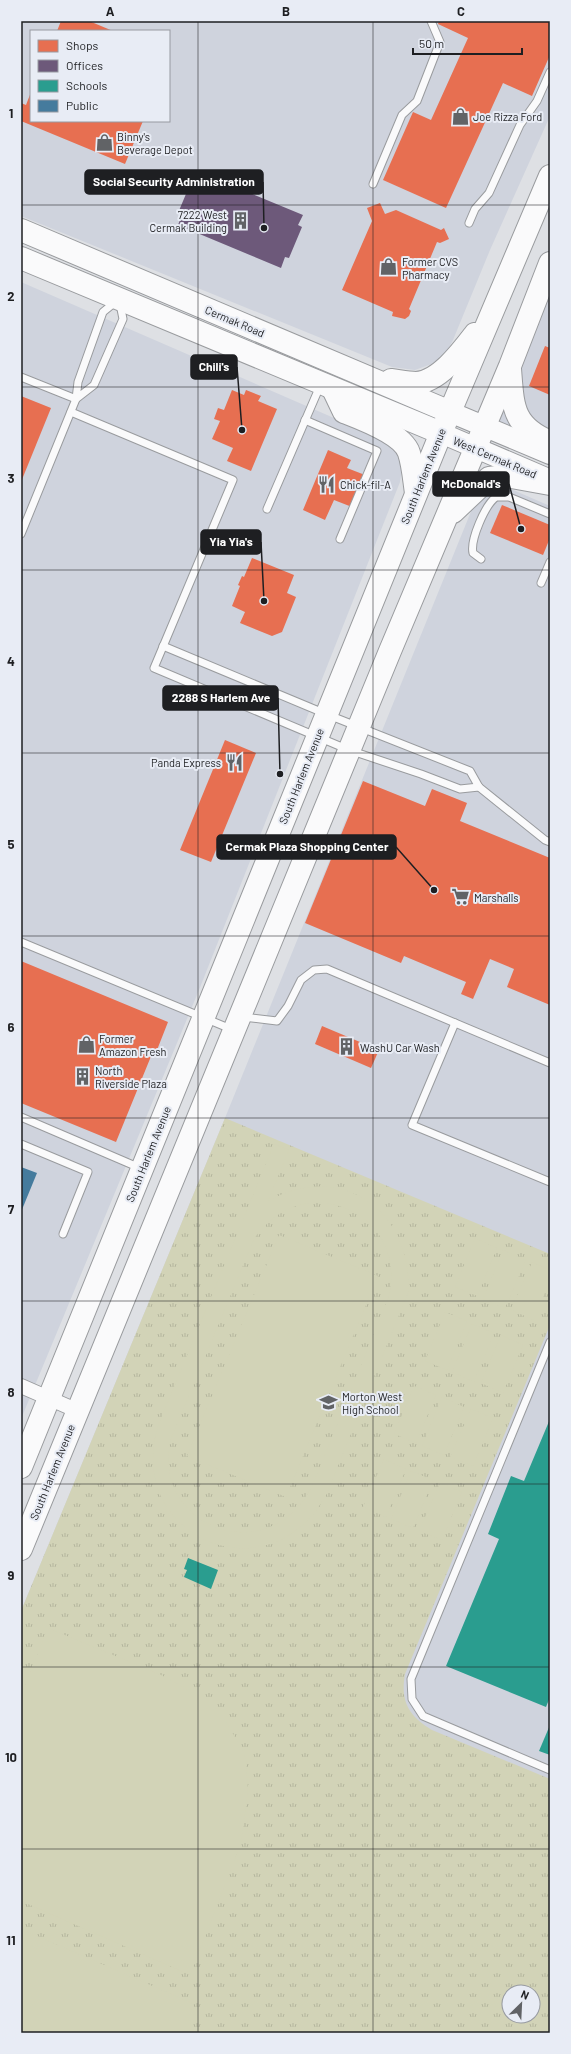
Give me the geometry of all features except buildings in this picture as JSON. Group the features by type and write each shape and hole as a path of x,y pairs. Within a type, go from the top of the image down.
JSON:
{"main road":[{"name":"South Harlem Avenue","path":"21,1467 441,433 550,176"},
{"name":"Cermak Road","path":"21,230 450,412"},
{"path":"21,258 441,433"},
{"name":"South Harlem Avenue","path":"21,1549 238,1024 349,750 548,274"},
{"path":"365,375 417,383 431,379 449,365 465,348 492,310"},
{"path":"510,366 512,397 518,418 528,430 550,442"},
{"path":"327,386 344,412 376,425 395,436 409,451 416,495"},
{"path":"450,412 550,454"},
{"name":"West Cermak Road","path":"441,433 475,449 550,480"},
{"path":"446,520 489,478 506,476 550,484"}],"street":[{"path":"21,1386 78,1410"}],"lane":[{"path":"373,184 402,115 417,101 440,42 430,21"},
{"path":"469,223 475,209 489,193 520,125 548,84 550,72"},
{"path":"21,534 76,400 78,382 103,312 119,300 122,319 94,385 76,400"},
{"path":"21,377 76,400"},
{"path":"267,509 305,420 327,386"},
{"path":"71,412 233,480 154,668 349,750 421,774 460,789 480,787"},
{"path":"305,420 377,451 340,539"},
{"path":"481,559 473,553 473,543 488,505 496,497 509,497 550,514"},
{"path":"541,583 550,562"},
{"path":"163,646 326,714 470,771 480,787 545,840 550,842"},
{"path":"21,942 204,1017 238,1024 276,1021 288,1006 301,980 314,970 328,969 550,1063"},
{"path":"455,1023 412,1125 550,1182"},
{"path":"21,1117 143,1169"},
{"path":"21,1144 88,1172 63,1234"},
{"path":"550,1342 411,1679 412,1699 423,1716 550,1770"}],"shaded area":[{"path":"21,21 550,21 550,116 490,250 453,340 446,353 437,362 415,370 392,367 21,216"},
{"path":"550,272 550,449 490,424"},
{"name":"North Riverside Plaza","path":"21,282 380,438 395,449 400,459 402,469 400,482 199,990 21,1419"},
{"name":"Morton West High School","path":"506,487 550,506 550,2033 21,2033 21,1611 225,1118 472,509 486,494"}],"green space":[{"name":"Morton West High School","path":"225,1118 550,1254 550,1325 405,1674 404,1693 405,1700 412,1714 432,1730 550,1779 550,2033 21,2033 21,1611"},
{"path":"274,1144 289,1150 268,1201 295,1190 322,1187 346,1190 368,1201 385,1217 399,1238 406,1264 408,1293 327,1493 303,1525 273,1543 240,1548 209,1542 182,1525 162,1499 153,1466 158,1426","holes":["318,1202 337,1205 353,1212 367,1221 378,1233 386,1247 390,1263 391,1280 388,1299 313,1484 294,1511 270,1527 243,1532 218,1528 195,1515 178,1495 169,1470 171,1439 254,1239 274,1218 298,1205"]},
{"path":"279,1235 378,1276 286,1497 187,1456"},
{"path":"475,1238 497,1248 477,1296 455,1287"},
{"path":"503,1250 526,1260 505,1308 483,1299"},
{"path":"532,1262 550,1270 550,1280 534,1320 511,1310"},
{"path":"445,1312 467,1321 447,1370 425,1361"},
{"path":"472,1324 494,1333 474,1382 452,1372"},
{"path":"501,1335 523,1345 503,1393 481,1383"},
{"path":"414,1386 436,1395 416,1443 394,1434"},
{"path":"442,1397 464,1407 444,1455 422,1446"},
{"path":"471,1409 493,1418 473,1466 450,1457"},
{"path":"384,1459 406,1469 386,1517 363,1507"},
{"path":"411,1471 433,1480 413,1528 391,1519"},
{"path":"440,1483 462,1492 442,1540 419,1531"},
{"path":"48,1628 161,1675 200,1697 226,1722 242,1749 246,1760 248,1791 241,1844 190,1975 21,1901 21,1695"},
{"path":"21,1929 194,2004 181,2033 21,2033"}],"place":[{"name":"Joe Rizza Ford","path":"460,116"},
{"name":"Binny's Beverage Depot","path":"104,142"},
{"name":"7222 West Cermak Building","path":"240,220"},
{"name":"Social Security Administration","path":"264,228"},
{"name":"Former CVS Pharmacy","path":"389,267"},
{"name":"Chili's","path":"242,430"},
{"name":"Chick-fil-A","path":"327,484"},
{"name":"McDonald's","path":"521,529"},
{"name":"Yia Yia's","path":"264,601"},
{"name":"Panda Express","path":"234,762"},
{"name":"2288 S Harlem Ave","path":"280,774"},
{"name":"Cermak Plaza Shopping Center","path":"434,890"},
{"name":"Marshalls","path":"461,897"},
{"name":"Former Amazon Fresh","path":"86,1044"},
{"name":"WashU Car Wash","path":"347,1047"},
{"name":"North Riverside Plaza","path":"82,1076"},
{"name":"Morton West High School","path":"329,1402"}]}
